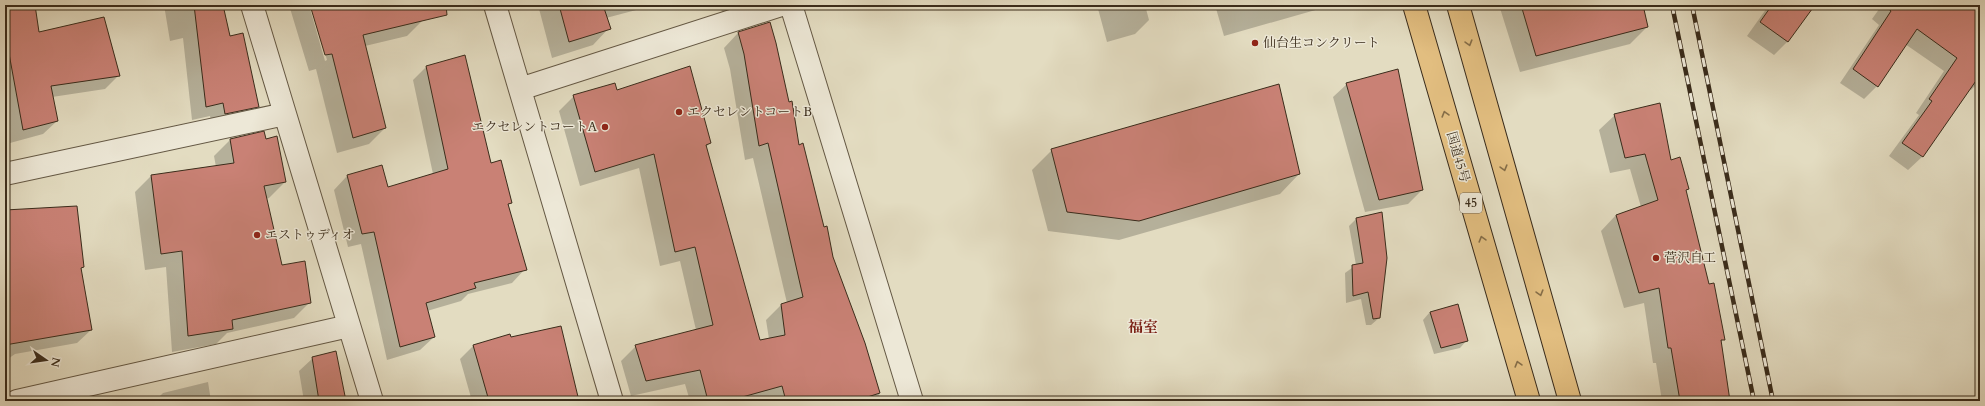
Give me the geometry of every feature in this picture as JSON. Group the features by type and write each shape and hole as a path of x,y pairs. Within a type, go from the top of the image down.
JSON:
{"highway":[{"name":"国道45号","path":"1414,5 1529,401"},
{"path":"1458,5 1570,401"}],"street":[{"path":"252,5 372,401"},
{"path":"495,5 612,401"},
{"path":"520,89 781,5"},
{"path":"791,5 912,401"},
{"path":"5,174 285,114"},
{"path":"17,401 349,326"}],"building":[{"path":"5,5 35,5 39,32 104,17 120,76 51,86 58,121 23,130 8,48 5,48"},
{"path":"194,5 223,5 230,36 243,33 259,107 225,114 223,103 206,107"},
{"path":"310,5 446,5 447,15 363,35 386,128 353,138 332,54 325,55"},
{"path":"559,5 603,5 611,29 569,42"},
{"path":"1521,5 1643,5 1648,27 1536,56"},
{"path":"1772,5 1815,5 1788,42 1760,22"},
{"path":"1884,5 1980,5 1980,75 1923,157 1902,143 1932,101 1929,99 1957,58 1917,29 1878,87 1853,69 1891,11"},
{"path":"770,22 789,102 792,101 799,145 803,143 824,227 827,226 833,257 865,343 880,393 855,401 786,401 782,386 728,401 708,401 700,370 646,381 635,345 713,325 695,247 675,252 654,154 595,172 573,95 615,83 617,90 690,66 711,143 706,145 760,340 785,335 781,304 803,297 768,143 759,146 744,54 738,32"},
{"path":"465,55 491,163 501,160 512,203 508,204 527,270 474,283 476,288 426,303 435,337 400,347 374,232 362,234 347,175 382,165 388,187 448,169 426,66"},
{"path":"1398,69 1423,190 1379,200 1346,83"},
{"path":"1279,84 1300,174 1139,221 1067,212 1051,149"},
{"path":"1660,103 1671,160 1680,157 1689,189 1686,190 1709,284 1714,283 1725,340 1721,340 1730,401 1680,401 1671,348 1668,348 1659,288 1639,293 1616,215 1658,200 1645,154 1625,158 1614,114"},
{"path":"264,131 266,139 277,136 286,182 264,186 282,265 305,261 311,303 232,320 233,329 188,336 182,251 161,254 151,175 234,163 230,139"},
{"path":"77,206 84,267 81,268 92,330 5,345 5,210"},
{"path":"1382,212 1387,258 1380,318 1373,319 1368,292 1353,296 1352,265 1363,263 1356,218"},
{"path":"1458,304 1468,341 1441,348 1430,312"},
{"path":"561,326 579,401 489,401 473,345 510,334 511,337"},
{"path":"336,351 346,401 319,401 312,357"}],"railway":[{"path":"1672,5 1754,401"},
{"path":"1692,5 1773,401"}],"place":[{"name":"仙台生コンクリート","path":"1255,43"},
{"name":"エクセレントコートB","path":"679,112"},
{"name":"エクセレントコートA","path":"605,127"},
{"name":"エストゥディオ","path":"257,235"},
{"name":"菅沢自工","path":"1656,258"}],"district":[{"name":"福室","path":"1143,327"}]}
